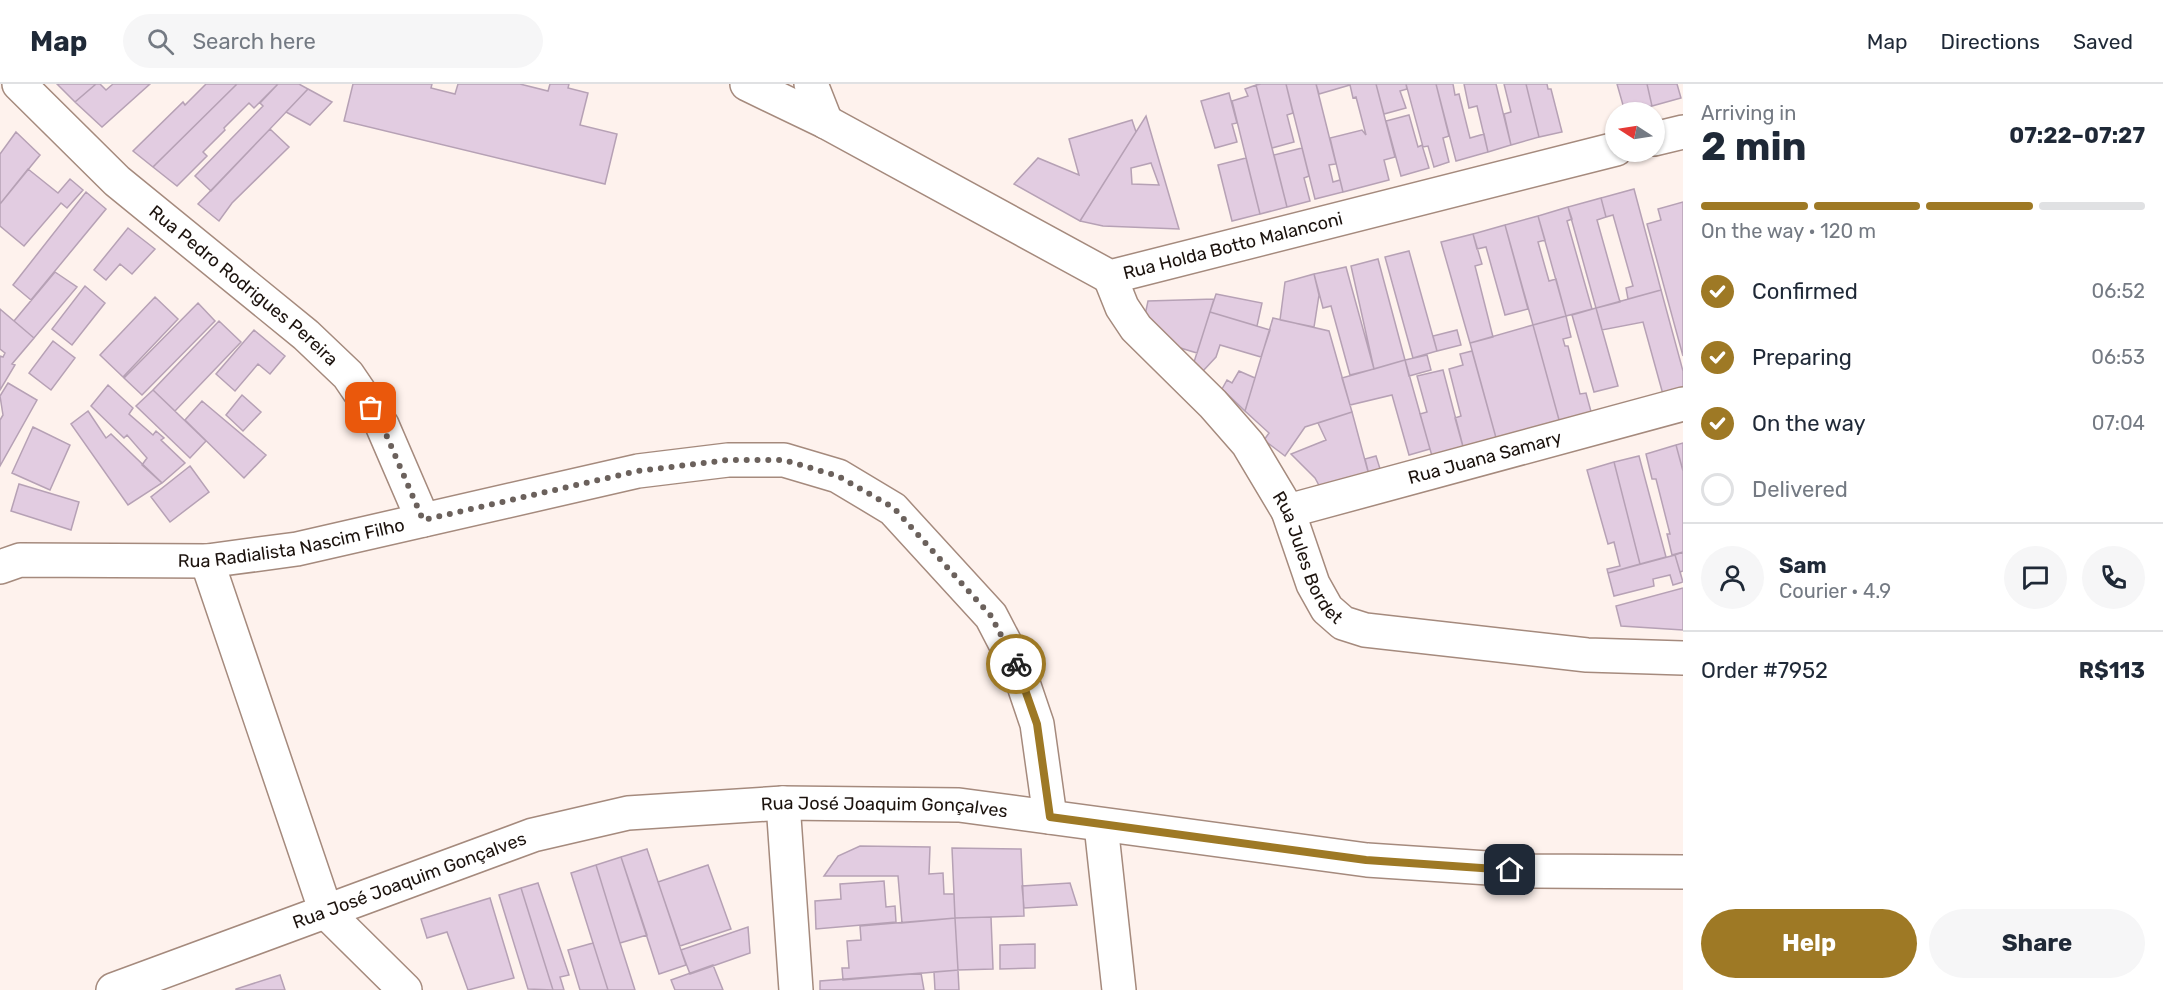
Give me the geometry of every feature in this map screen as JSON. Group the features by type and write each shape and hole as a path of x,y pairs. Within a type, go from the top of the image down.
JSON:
{"street":[{"name":"Rua Pedro Rodrigues Pereira","path":"19,84 117,181 306,335 348,375 382,425 423,520"},
{"name":"Rua Holda Botto Malanconi","path":"747,84 826,122 1110,277 1605,152"},
{"path":"811,84 826,122"},
{"path":"1665,136 1683,132"},
{"name":"Rua Jules Bordet","path":"1110,277 1122,307 1136,328 1213,404 1248,444 1288,511 1313,584 1327,609 1343,623 1365,630 1575,654 1683,658"},
{"name":"Rua Juana Samary","path":"1288,511 1683,404"},
{"name":"Rua Radialista Nascim Filho","path":"6,557 207,561 297,549 638,471 728,460 784,460 838,476 894,508 991,616 1018,668 1037,724 1050,817"},
{"path":"207,561 326,912 405,990"},
{"path":"783,803 796,990"},
{"name":"Rua José Joaquim Gonçalves","path":"113,990 543,833 628,813 783,803 958,804 1366,860 1534,871 1683,872"},
{"path":"1101,825 1119,990"}],"building":[{"path":"57,84 96,84 75,102"},
{"path":"96,84 100,84 106,90 113,84 150,84 102,127 75,102"},
{"path":"206,84 237,84 153,167 133,151 183,102 185,105"},
{"path":"237,84 278,84 254,108 249,103 224,128 225,130 203,152 207,156 177,186 153,167"},
{"path":"278,84 299,84 308,89 211,191 195,176 263,106 260,103"},
{"path":"353,84 432,84 431,88 455,94 458,84 520,84 548,91 550,84 569,84 568,88 588,93 580,125 617,134 605,184 344,121"},
{"path":"1286,84 1293,113 1287,115 1294,142 1272,148 1256,85"},
{"path":"1286,84 1316,84 1336,164 1329,165 1333,182 1340,180 1343,192 1315,199"},
{"path":"1316,84 1376,84 1395,157 1384,160 1389,180 1343,192 1330,138 1362,130 1366,135 1356,97 1353,98 1350,85 1319,94"},
{"path":"1376,84 1406,84 1407,89 1400,91 1406,108 1384,114"},
{"path":"1406,84 1436,84 1449,136 1443,138 1449,162 1434,167 1428,146 1423,147"},
{"path":"1436,84 1453,84 1455,95 1459,94 1470,138 1484,134 1488,152 1456,161"},
{"path":"1464,84 1496,84 1511,145 1488,152 1477,106 1469,108"},
{"path":"1504,84 1526,84 1539,137 1511,145 1504,114 1511,112"},
{"path":"1526,84 1547,84 1548,89 1551,89 1562,132 1539,137"},
{"path":"1617,84 1647,84 1651,102 1622,102"},
{"path":"1647,84 1677,84 1681,98 1665,102 1651,102"},
{"path":"1256,85 1287,207 1260,214 1232,101 1248,96 1245,89"},
{"path":"308,89 332,102 310,125 286,112"},
{"path":"1229,93 1237,123 1232,124 1237,142 1215,148 1201,101"},
{"path":"1409,115 1418,147 1422,145 1429,168 1401,176 1386,121"},
{"path":"1146,116 1179,229 1103,226 1080,221","holes":["1151,163 1159,185 1132,184 1131,168"]},
{"path":"1132,120 1136,132 1080,221 1014,184 1038,158 1079,175 1069,139"},
{"path":"270,129 289,147 232,203 219,221 198,204"},
{"path":"16,132 40,155 0,204 0,154"},
{"path":"1302,148 1309,176 1304,178 1310,201 1287,207 1274,155"},
{"path":"1246,158 1260,214 1232,221 1218,165"},
{"path":"28,169 58,193 70,179 83,190 67,208 61,203 24,246 0,226 0,204"},
{"path":"1634,189 1661,290 1628,299 1626,288 1633,286 1613,215 1606,217 1601,198"},
{"path":"86,192 106,209 31,300 13,285"},
{"path":"1601,198 1606,217 1597,220 1620,302 1596,308 1568,207"},
{"path":"1683,202 1683,356 1647,224 1661,220 1658,209"},
{"path":"1568,207 1572,219 1567,221 1592,309 1566,316 1538,216"},
{"path":"1538,216 1545,240 1538,242 1549,281 1556,279 1566,316 1533,325 1505,225"},
{"path":"1505,225 1528,309 1505,315 1486,247 1477,249 1473,234"},
{"path":"128,228 155,249 132,274 120,264 106,280 94,270"},
{"path":"1473,234 1482,264 1475,266 1493,337 1470,343 1441,242"},
{"path":"1409,251 1437,351 1413,358 1385,257"},
{"path":"1378,259 1405,360 1374,369 1351,266"},
{"path":"1346,267 1374,369 1350,375 1331,306 1323,308 1314,274"},
{"path":"55,272 77,287 34,338 14,321"},
{"path":"1314,274 1319,295 1314,327 1280,320 1285,282"},
{"path":"85,286 105,303 72,345 52,329"},
{"path":"1661,290 1683,371 1683,392 1664,398 1643,322 1602,330 1596,308"},
{"path":"1216,294 1262,303 1257,326 1210,312"},
{"path":"155,297 178,319 123,377 100,355"},
{"path":"1214,299 1197,353 1174,346 1145,315 1148,301"},
{"path":"198,303 215,321 142,395 124,378"},
{"path":"1596,308 1618,386 1594,392 1572,315"},
{"path":"0,309 34,338 12,364 15,365 0,390 0,356 3,357 5,353 0,349"},
{"path":"1210,312 1270,330 1261,357 1220,345 1216,357 1203,371 1194,362"},
{"path":"1566,316 1571,337 1563,339 1565,346 1568,346 1580,394 1586,393 1593,419 1561,427 1533,325"},
{"path":"1273,318 1329,331 1352,412 1305,427 1285,456 1264,440 1269,433 1245,411"},
{"path":"219,321 241,342 175,411 153,390"},
{"path":"1533,325 1561,427 1498,445 1470,343"},
{"path":"254,330 285,356 270,374 258,364 235,391 216,374"},
{"path":"1457,330 1461,345 1437,351 1433,336"},
{"path":"53,341 75,358 51,390 29,373"},
{"path":"1472,351 1498,445 1465,454 1455,418 1461,416 1449,369 1463,365 1460,354"},
{"path":"1427,355 1431,370 1409,376 1405,360"},
{"path":"1405,360 1430,449 1409,455 1392,395 1350,405 1342,378"},
{"path":"1443,370 1465,454 1434,463 1420,414 1427,412 1417,376"},
{"path":"1239,371 1255,378 1245,411 1222,389 1227,380 1232,383"},
{"path":"8,383 37,400 0,466 0,420 3,415 0,396"},
{"path":"108,385 133,408 129,414 153,435 156,431 164,438 161,440 185,463 162,483 142,465 147,458 127,435 124,438 91,406"},
{"path":"153,390 206,441 190,458 136,406"},
{"path":"242,395 261,412 243,431 226,415"},
{"path":"202,401 266,455 244,478 185,420"},
{"path":"88,411 106,438 111,434 162,483 128,505 71,424"},
{"path":"1352,412 1370,479 1322,491 1315,478 1291,454 1326,440 1318,423"},
{"path":"33,427 70,445 50,490 12,473"},
{"path":"1683,443 1683,471 1676,445"},
{"path":"1676,445 1683,471 1683,552 1672,555 1667,534 1670,534 1656,479 1652,479 1646,454"},
{"path":"1376,456 1381,472 1369,475 1365,459"},
{"path":"1639,456 1666,557 1640,564 1614,462"},
{"path":"1614,462 1640,564 1608,573 1607,569 1620,566 1614,542 1608,544 1587,470"},
{"path":"190,466 209,492 170,522 151,497"},
{"path":"19,484 79,502 71,530 11,511"},
{"path":"1683,552 1683,571 1680,572 1675,555"},
{"path":"1675,555 1683,582 1673,585 1670,575 1653,579 1654,586 1614,596 1608,573"},
{"path":"1683,588 1683,630 1621,626 1616,606"},
{"path":"860,846 930,847 929,874 943,873 944,894 954,894 955,918 902,923 898,876 824,876 838,856"},
{"path":"952,848 1021,849 1024,916 955,918"},
{"path":"647,849 686,965 659,974 621,857"},
{"path":"621,857 647,935 620,943 596,865"},
{"path":"596,865 635,990 608,990 571,873"},
{"path":"708,865 731,929 680,946 658,882"},
{"path":"884,881 886,907 895,906 896,922 816,929 815,901 841,899 840,884"},
{"path":"538,883 569,975 560,977 564,990 553,990 521,888"},
{"path":"1070,883 1077,905 1024,908 1022,886"},
{"path":"521,888 553,990 528,989 499,895"},
{"path":"490,898 514,978 468,990 447,932 427,938 421,919"},
{"path":"991,917 993,969 958,970 955,918"},
{"path":"955,918 958,970 843,980 842,968 849,968 847,941 861,940 860,926"},
{"path":"748,927 750,953 690,974 681,950"},
{"path":"593,943 608,990 580,990 568,950"},
{"path":"1035,944 1035,968 1000,969 1000,945"},
{"path":"713,965 723,990 675,990 671,980"},
{"path":"958,970 959,990 935,990 934,972"},
{"path":"921,973 924,990 820,990 820,981"},
{"path":"280,975 285,990 236,990 236,989"}],"way so far":[{"path":"371,408 382,425 423,520 638,471 728,460 784,460 838,476 894,508 991,616 1016,664"}],"route":[{"path":"1016,664 1037,724 1050,817 1366,860 1510,870"}]}
